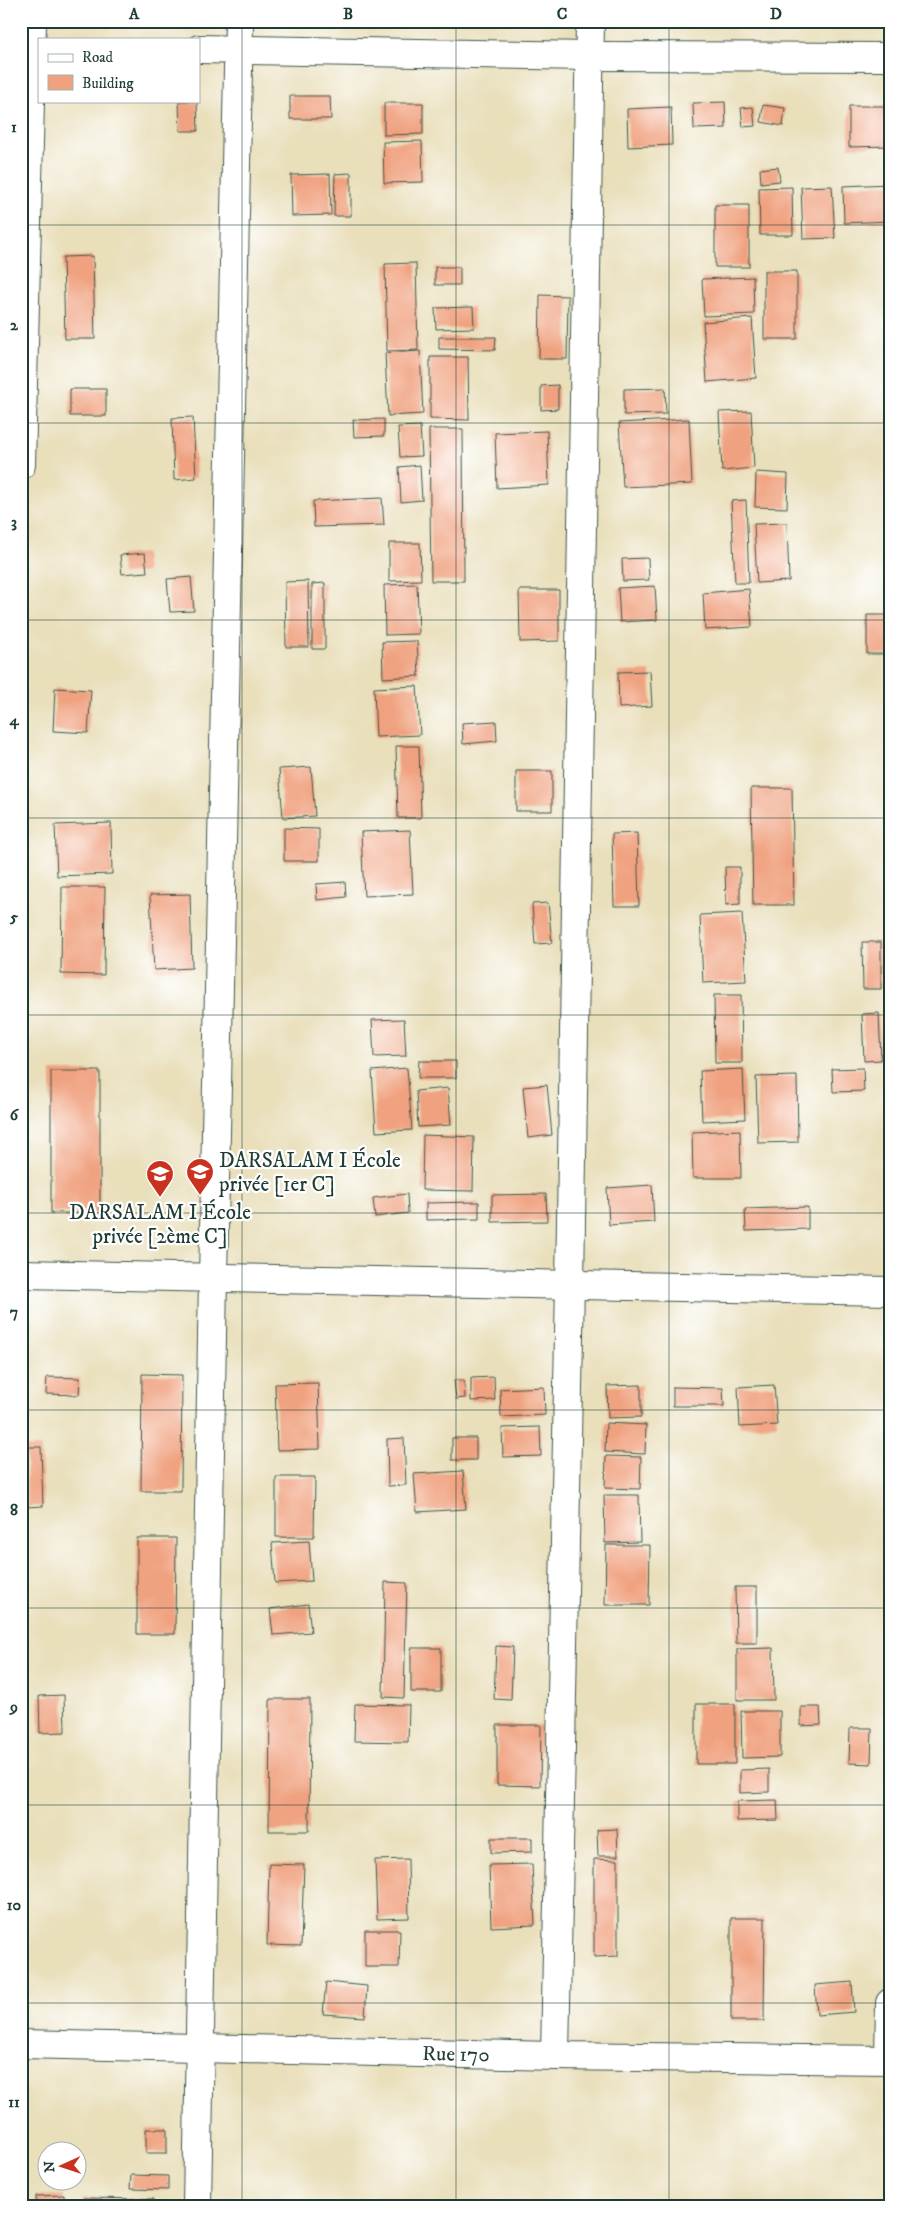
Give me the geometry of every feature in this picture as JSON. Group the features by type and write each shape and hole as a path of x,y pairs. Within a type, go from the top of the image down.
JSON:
{"street":[{"path":"197,2207 213,1278 239,21"},
{"path":"555,2056 570,1284 590,21"},
{"path":"21,465 31,41"},
{"path":"200,49 589,56 890,57"},
{"path":"21,1274 890,1291"},
{"path":"889,2060 890,2003"},
{"name":"Rue 170","path":"21,2044 555,2056 889,2060"}],"building":[{"path":"296,21 320,21 320,23 296,23"},
{"path":"290,96 330,96 331,119 290,119"},
{"path":"179,102 197,102 198,131 180,131"},
{"path":"725,102 726,128 694,129 693,103"},
{"path":"384,103 423,103 423,134 384,135"},
{"path":"763,105 785,108 783,126 761,122"},
{"path":"849,106 890,106 890,146 849,147"},
{"path":"671,107 672,145 628,147 627,109"},
{"path":"753,107 755,126 743,127 741,108"},
{"path":"422,141 423,182 384,183 383,142"},
{"path":"778,167 780,181 761,183 760,169"},
{"path":"351,173 351,216 334,216 335,174"},
{"path":"330,174 331,215 292,216 291,175"},
{"path":"890,184 890,221 844,223 843,186"},
{"path":"832,186 835,238 803,239 801,187"},
{"path":"792,187 793,235 760,235 759,188"},
{"path":"715,205 749,205 749,267 715,267"},
{"path":"93,256 95,339 65,339 63,257"},
{"path":"416,263 418,350 387,351 385,264"},
{"path":"435,267 460,267 460,285 435,285"},
{"path":"764,271 797,271 797,339 764,339"},
{"path":"753,277 754,314 704,316 702,279"},
{"path":"540,295 568,296 567,359 539,359"},
{"path":"473,307 474,328 436,329 435,308"},
{"path":"752,318 756,378 707,382 703,322"},
{"path":"439,337 496,337 495,350 439,349"},
{"path":"420,351 423,414 388,416 385,353"},
{"path":"430,357 468,357 469,420 430,419"},
{"path":"558,385 558,409 541,410 541,386"},
{"path":"665,388 666,414 624,415 624,389"},
{"path":"70,389 106,389 106,416 70,416"},
{"path":"751,411 754,468 722,471 719,412"},
{"path":"193,417 196,478 174,480 172,418"},
{"path":"384,419 384,436 354,437 353,420"},
{"path":"689,419 692,484 623,487 619,423"},
{"path":"420,426 422,456 400,457 398,427"},
{"path":"429,429 463,429 464,581 431,581"},
{"path":"547,431 549,485 497,488 495,433"},
{"path":"420,465 422,500 401,502 399,467"},
{"path":"756,472 788,474 787,508 755,507"},
{"path":"382,498 384,525 314,527 313,501"},
{"path":"746,500 749,583 735,583 731,501"},
{"path":"787,523 789,581 757,583 754,524"},
{"path":"389,543 420,543 421,580 389,581"},
{"path":"145,553 147,572 122,574 120,555"},
{"path":"648,558 649,580 623,581 622,559"},
{"path":"191,577 194,611 170,612 167,579"},
{"path":"308,581 309,647 286,647 285,582"},
{"path":"325,583 325,649 312,649 312,584"},
{"path":"417,584 419,634 385,635 384,585"},
{"path":"655,586 657,620 620,622 618,588"},
{"path":"749,589 752,627 705,630 703,593"},
{"path":"519,590 559,590 559,641 520,642"},
{"path":"867,615 890,615 890,654 867,654"},
{"path":"417,641 419,676 383,678 382,642"},
{"path":"650,671 652,706 619,708 618,672"},
{"path":"417,686 420,735 376,737 374,688"},
{"path":"55,688 91,690 88,733 53,731"},
{"path":"496,721 497,741 463,744 462,723"},
{"path":"396,746 419,746 421,818 398,818"},
{"path":"311,767 315,816 283,818 279,769"},
{"path":"516,771 552,771 552,811 516,811"},
{"path":"751,788 792,788 794,905 753,905"},
{"path":"111,823 112,874 57,876 55,825"},
{"path":"284,828 319,829 319,861 284,861"},
{"path":"410,830 413,894 364,896 361,832"},
{"path":"637,833 639,906 614,906 612,834"},
{"path":"725,867 740,867 740,904 726,905"},
{"path":"345,882 346,897 317,900 316,884"},
{"path":"62,887 105,887 104,975 61,974"},
{"path":"190,894 192,968 154,970 150,895"},
{"path":"548,903 552,943 535,944 532,904"},
{"path":"742,913 746,981 703,983 700,915"},
{"path":"862,942 881,942 881,989 863,989"},
{"path":"714,995 741,995 742,1063 715,1063"},
{"path":"879,1013 881,1060 864,1061 862,1014"},
{"path":"404,1019 406,1056 374,1057 372,1020"},
{"path":"419,1061 456,1061 456,1078 418,1078"},
{"path":"407,1068 412,1130 376,1132 372,1071"},
{"path":"863,1068 864,1091 833,1092 832,1069"},
{"path":"743,1069 745,1119 702,1121 700,1071"},
{"path":"51,1071 100,1071 100,1213 51,1213"},
{"path":"797,1076 798,1142 758,1143 756,1077"},
{"path":"547,1085 552,1135 528,1138 523,1087"},
{"path":"448,1088 451,1125 418,1127 416,1091"},
{"path":"740,1130 741,1178 693,1178 692,1132"},
{"path":"423,1135 474,1137 473,1191 422,1190"},
{"path":"652,1185 654,1222 609,1225 607,1188"},
{"path":"407,1194 408,1213 375,1217 373,1198"},
{"path":"546,1194 547,1221 492,1222 492,1195"},
{"path":"479,1202 479,1219 426,1220 426,1203"},
{"path":"808,1207 808,1229 746,1231 745,1209"},
{"path":"142,1374 182,1375 181,1491 141,1491"},
{"path":"47,1377 80,1378 79,1395 46,1394"},
{"path":"494,1377 495,1400 471,1401 471,1378"},
{"path":"454,1380 464,1380 465,1398 456,1399"},
{"path":"318,1383 320,1449 277,1450 275,1384"},
{"path":"641,1385 641,1417 608,1418 607,1386"},
{"path":"774,1385 777,1425 740,1427 738,1387"},
{"path":"544,1387 545,1415 501,1417 500,1389"},
{"path":"673,1387 723,1388 724,1406 673,1406"},
{"path":"606,1423 646,1425 645,1454 605,1452"},
{"path":"540,1427 541,1456 503,1457 502,1428"},
{"path":"404,1438 406,1485 388,1486 387,1439"},
{"path":"452,1438 476,1438 476,1460 452,1460"},
{"path":"26,1447 41,1447 43,1506 27,1507"},
{"path":"606,1456 641,1457 640,1489 605,1488"},
{"path":"463,1471 466,1509 417,1512 414,1474"},
{"path":"276,1477 315,1477 314,1537 276,1537"},
{"path":"604,1495 639,1495 640,1542 605,1543"},
{"path":"137,1538 176,1538 175,1634 137,1634"},
{"path":"309,1541 312,1581 275,1583 272,1543"},
{"path":"606,1545 650,1545 649,1605 605,1605"},
{"path":"385,1582 407,1583 404,1698 383,1697"},
{"path":"735,1587 757,1587 757,1643 736,1643"},
{"path":"308,1604 311,1632 273,1635 270,1609"},
{"path":"496,1646 513,1647 511,1700 494,1699"},
{"path":"411,1648 441,1648 441,1692 411,1692"},
{"path":"773,1648 774,1700 737,1700 737,1649"},
{"path":"64,1695 65,1732 40,1733 39,1696"},
{"path":"270,1699 310,1699 309,1831 269,1831"},
{"path":"355,1704 409,1705 408,1742 354,1741"},
{"path":"696,1704 735,1704 735,1764 696,1764"},
{"path":"801,1707 820,1707 821,1725 801,1726"},
{"path":"741,1711 780,1711 780,1757 742,1758"},
{"path":"497,1725 541,1725 540,1786 497,1785"},
{"path":"850,1728 872,1728 871,1764 849,1763"},
{"path":"769,1769 769,1792 740,1793 740,1770"},
{"path":"777,1800 778,1820 737,1821 737,1801"},
{"path":"617,1829 618,1856 598,1856 597,1830"},
{"path":"491,1838 532,1838 532,1852 491,1853"},
{"path":"408,1859 409,1918 377,1919 375,1860"},
{"path":"594,1859 618,1860 618,1956 594,1957"},
{"path":"269,1864 304,1865 301,1946 267,1945"},
{"path":"532,1864 535,1925 491,1927 489,1865"},
{"path":"731,1918 765,1918 764,2021 731,2021"},
{"path":"365,1930 400,1930 399,1967 365,1967"},
{"path":"326,1982 367,1986 365,2017 323,2014"},
{"path":"852,1982 854,2012 817,2015 815,1985"},
{"path":"146,2129 167,2129 167,2153 146,2153"},
{"path":"131,2175 168,2176 168,2190 130,2189"},
{"path":"64,2195 64,2207 36,2207 36,2196"},
{"path":"83,2198 153,2199 153,2207 83,2207"}],"place":[{"name":"DARSALAM I École privée [1er C]","path":"200,1196"},
{"name":"DARSALAM I École privée [2ème C]","path":"160,1198"}]}
